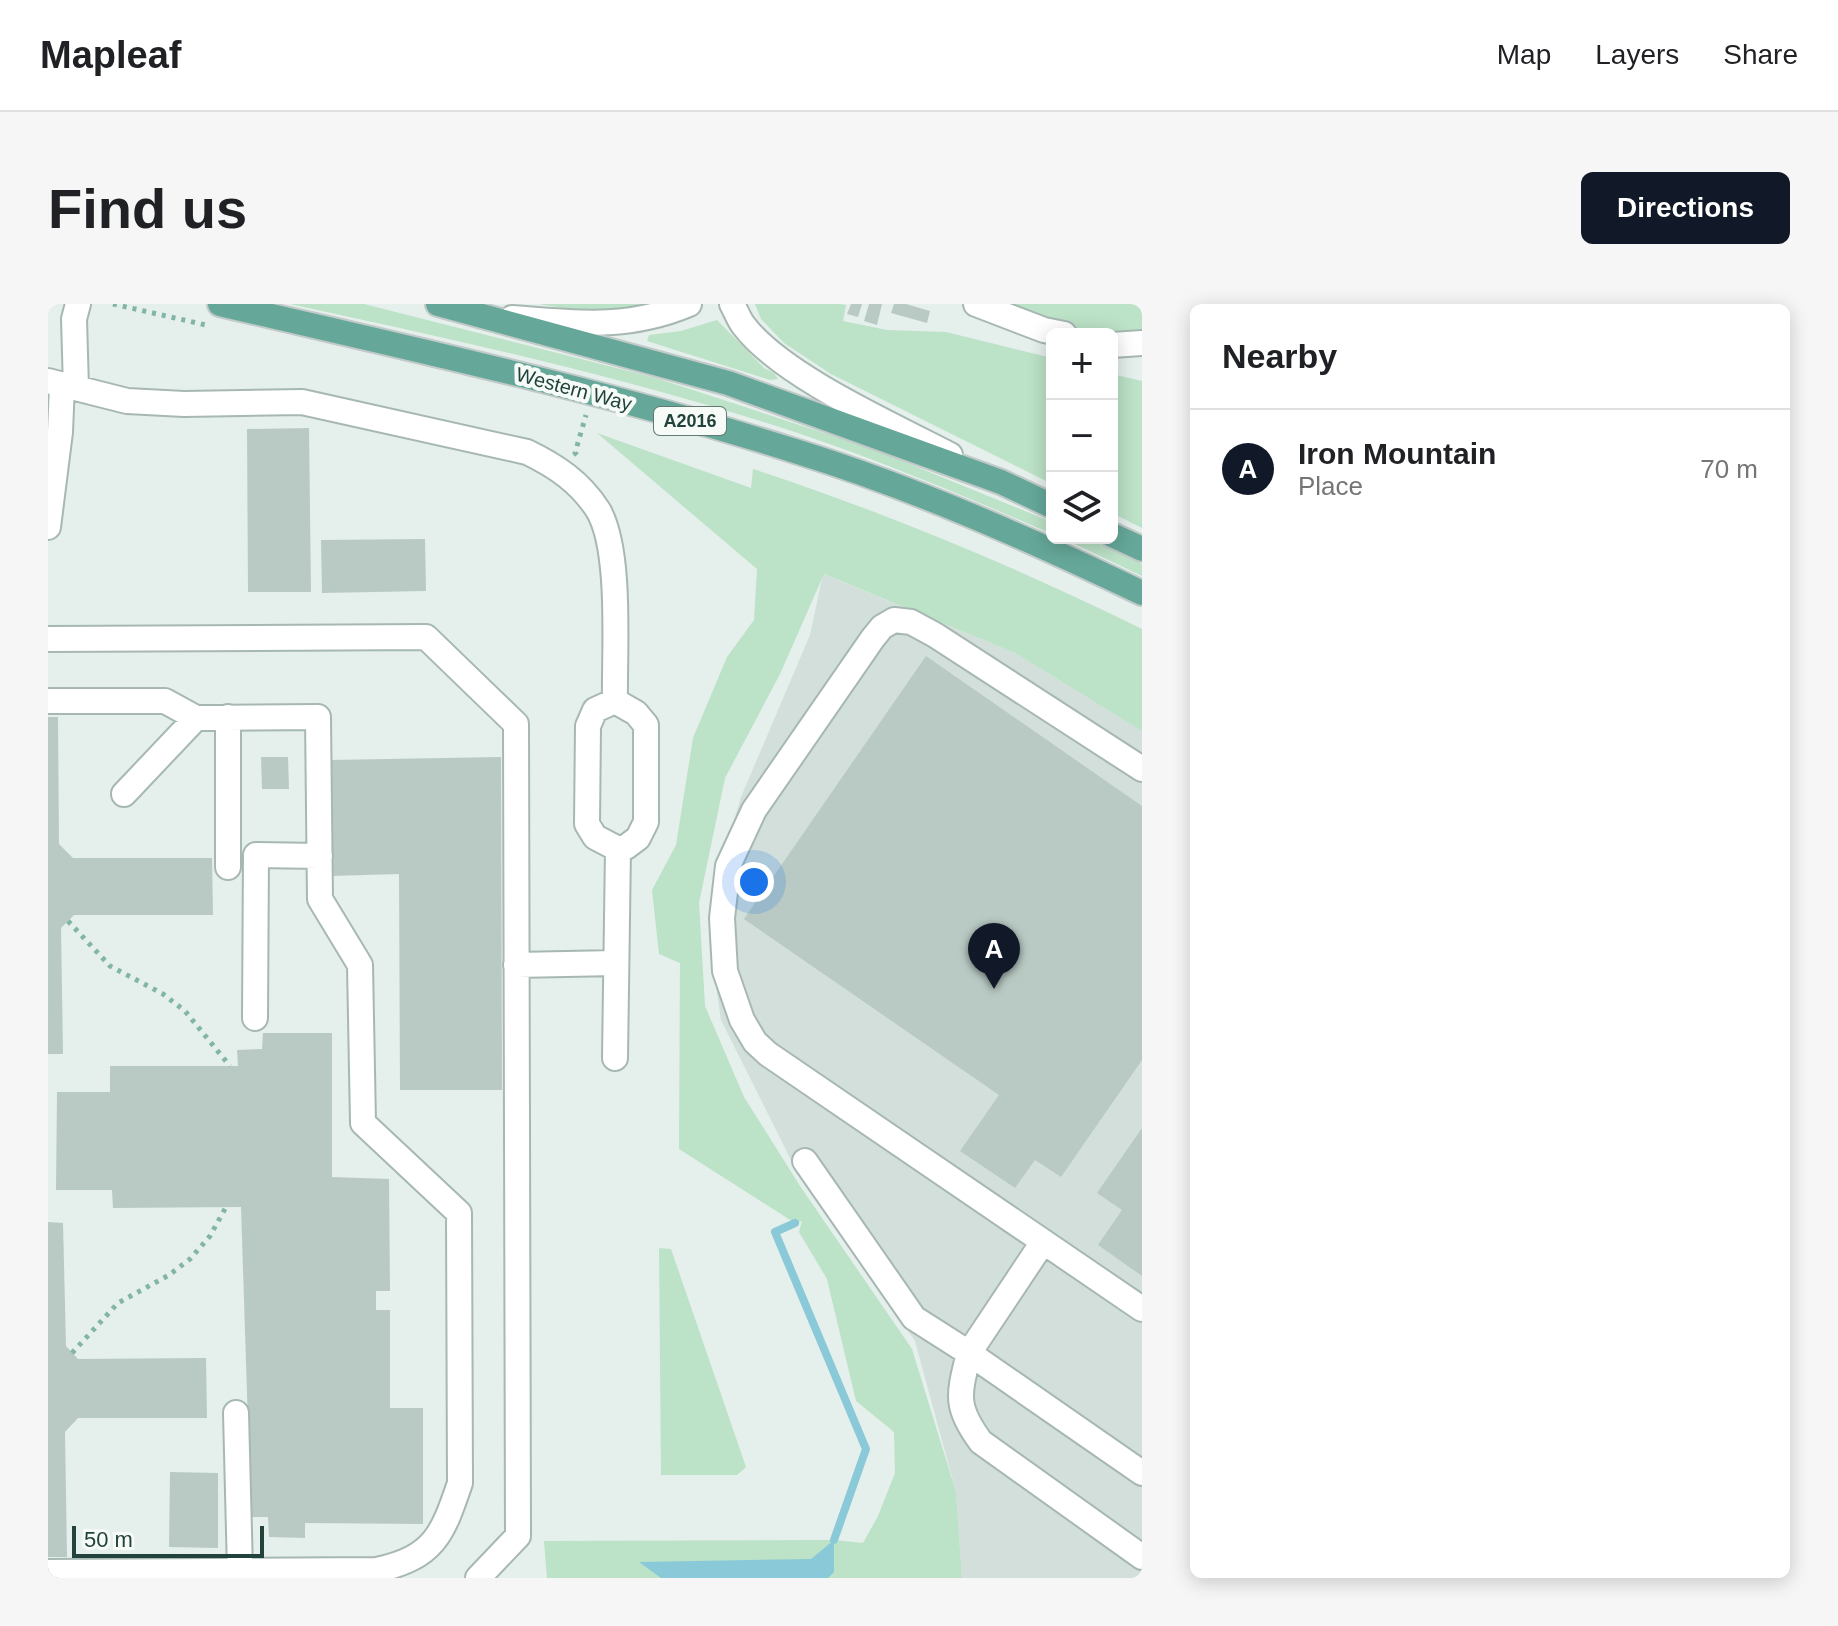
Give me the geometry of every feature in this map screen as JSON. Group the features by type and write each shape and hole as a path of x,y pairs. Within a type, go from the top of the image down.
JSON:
{"main road":[{"name":"A2016","path":"438,304 728,383 1001,482 1046,503"},
{"name":"Western Way","path":"220,316 528,376 795,451 1003,528 1142,593"},
{"path":"1118,538 1142,549"}],"street":[{"path":"48,527 60,432 62,385 78,304"},
{"path":"485,315 598,325 664,315 689,304"},
{"path":"732,304 744,327 777,357 833,394 1001,482"},
{"path":"976,304 1046,330"},
{"path":"1118,345 1142,343"},
{"path":"62,385 127,401 184,404 302,402 527,452 558,467 581,488 600,513 609,542 613,577 615,701"},
{"path":"1142,769 935,635 911,622 894,620 882,627 873,638 754,810 728,866 722,918 725,971 742,1020 755,1042 768,1054 1142,1309"},
{"path":"48,639 426,637 516,724 518,1536 478,1578"},
{"path":"48,701 165,701 196,718 318,717 320,899 360,965 363,1123 459,1213 460,1483 447,1522 428,1549 405,1563 377,1570 48,1572"},
{"path":"615,701 636,713 646,725 646,822 638,838 618,849 595,837 587,824 588,726 595,710 615,701"},
{"path":"228,717 228,867"},
{"path":"124,794 196,718"},
{"path":"615,1058 618,849"},
{"path":"255,1018 256,855 320,856"},
{"path":"516,965 616,963"},
{"path":"805,1161 914,1318 1142,1473"},
{"path":"1043,1242 969,1353 959,1399 967,1424 981,1442 1142,1557"},
{"path":"236,1413 240,1571"}],"path":[{"path":"113,304 220,316"},
{"path":"68,921 110,966 163,994 185,1011 230,1066"},
{"path":"72,1353 118,1303 169,1275 190,1259 210,1236 226,1207"}],"shaded area":[{"path":"823,574 1015,653 1142,731 1142,1578 962,1578 956,1492 915,1341 794,1166 721,1020 709,938 715,884 741,797 810,635"}],"green space":[{"path":"290,304 364,304 656,378 873,449 1046,520 1046,531 943,488 795,432 583,371"},
{"path":"539,304 653,304 640,309 611,312"},
{"path":"755,304 840,304 846,305 843,321 887,330 946,332 1046,357 1046,481 831,374 784,343 761,319"},
{"path":"1007,304 1142,304 1142,335 1118,335 1118,328 1060,328"},
{"path":"717,320 778,379 770,380 647,341 649,335 681,331"},
{"path":"1118,375 1142,381 1142,528 1118,516"},
{"path":"597,433 751,488 753,469 803,486 950,542 1142,629 1142,731 1015,653 824,574 780,674 725,778 699,903 705,1006 744,1097 800,1186 912,1349 956,1492 962,1578 547,1578 544,1541 834,1540 863,1543 878,1516 895,1473 894,1432 856,1401 827,1279 799,1232 802,1221 795,1223 679,1149 680,963 659,954 652,890 676,845 693,738 727,657 754,620 757,569"},
{"path":"1075,544 1100,544 1142,564 1142,576"},
{"path":"659,1248 671,1249 746,1467 737,1475 661,1475"}],"water":[{"path":"834,1540 834,1572 828,1578 661,1578 639,1562 811,1559"}],"building":[{"path":"851,304 862,304 858,317 847,314"},
{"path":"869,304 882,304 877,325 864,321"},
{"path":"894,304 930,311 927,323 891,313"},
{"path":"309,428 311,592 248,592 247,429"},
{"path":"425,539 426,591 322,593 321,540"},
{"path":"926,656 1142,806 1142,1060 1061,1177 1035,1160 1015,1188 960,1151 999,1095 744,919"},
{"path":"48,717 58,717 59,844 73,858 212,858 213,915 74,915 61,928 63,1054 48,1054"},
{"path":"261,757 288,757 289,789 262,789"},
{"path":"501,757 502,1090 400,1090 399,874 330,876 330,760"},
{"path":"263,1033 332,1033 332,1177 389,1179 390,1291 376,1291 376,1310 390,1310 390,1408 423,1408 423,1524 305,1523 305,1538 269,1537 268,1517 251,1517 241,1207 113,1208 112,1190 56,1190 57,1092 110,1092 110,1066 238,1066 237,1050 262,1049"},
{"path":"1142,1128 1142,1276 1098,1245 1122,1210 1097,1193"},
{"path":"48,1222 63,1223 66,1346 78,1359 206,1358 207,1418 78,1418 65,1432 67,1557 48,1557"},
{"path":"170,1472 218,1473 218,1548 169,1547"}],"waterway":[{"path":"795,1223 775,1232 866,1449 834,1540"}],"place":[{"name":"Iron Mountain","path":"994,989"}]}
